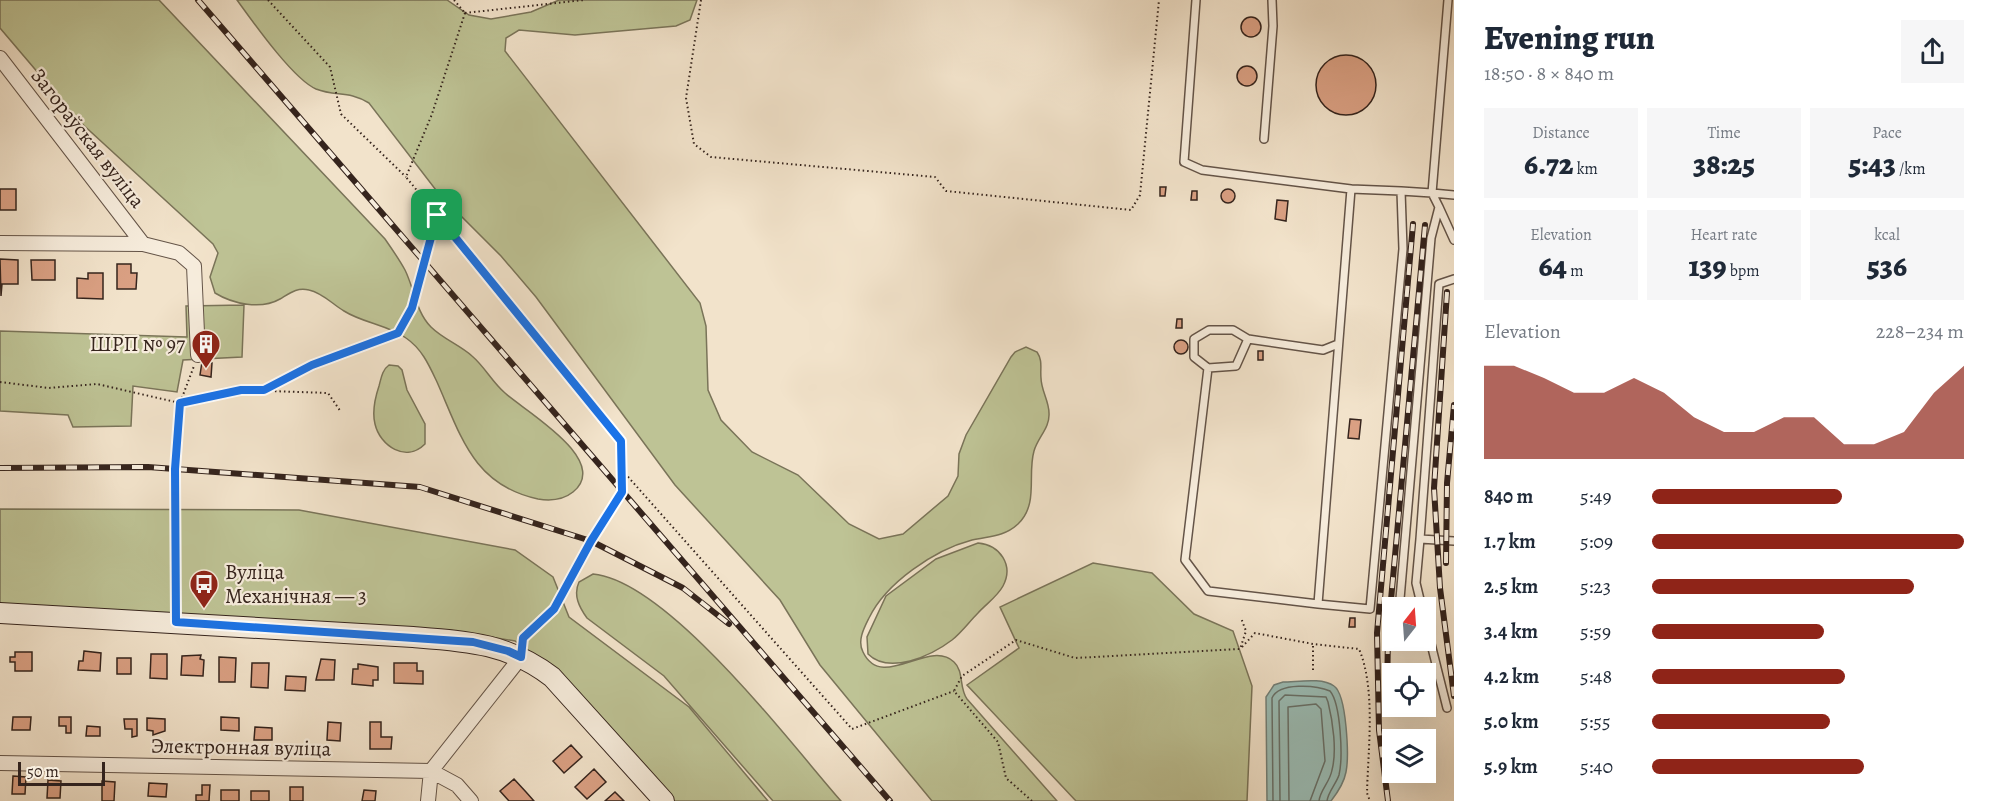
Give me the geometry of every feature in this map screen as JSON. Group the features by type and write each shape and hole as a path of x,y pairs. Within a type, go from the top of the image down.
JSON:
{"street":[{"name":"Загораўская вуліца","path":"2,63 143,244"},
{"path":"0,243 143,244 180,253 194,266 198,355"},
{"path":"0,613 473,642 508,651 536,665 558,684 664,801"},
{"path":"428,801 430,771 521,657"},
{"name":"Электронная вуліца","path":"0,763 430,771 457,785 471,801"}],"lane":[{"path":"1196,0 1184,162 1202,170 1351,189 1454,195"},
{"path":"1264,139 1273,26 1272,0"},
{"path":"1448,0 1432,193 1454,240"},
{"path":"1317,604 1351,189"},
{"path":"1208,368 1185,560 1208,591 1370,609 1402,249 1401,191"},
{"path":"1400,597 1431,238 1438,207"},
{"path":"1419,597 1416,583 1438,284 1454,279"},
{"path":"1248,339 1236,366 1208,368 1194,357 1194,339 1209,330 1233,330 1248,339 1323,350 1338,344"},
{"path":"1420,539 1454,541"},
{"path":"1433,651 1447,708"}],"path":[{"path":"268,0 330,67 341,114 406,177 621,441 622,492 591,541 554,609 523,638 521,657"},
{"path":"454,0 465,13"},
{"path":"465,13 584,0"},
{"path":"701,0 687,98 693,144 711,157 935,177 946,191 1131,210 1140,195 1159,0"},
{"path":"406,177 432,114 465,13"},
{"path":"264,390 312,365 398,333 412,308 437,215"},
{"path":"176,622 175,469 180,403 198,355"},
{"path":"0,382 49,388 97,384 180,403 241,390 328,393 341,412"},
{"path":"621,470 852,729 954,690 962,676 1016,640 1075,658 1240,649 1255,633 1314,644 1359,649 1366,667 1369,732 1367,793 1370,801"},
{"path":"1240,649 1246,631 1241,618"},
{"path":"1313,670 1314,644"},
{"path":"954,690 998,742 1006,778 1032,801"}],"green space":[{"path":"0,0 159,0 385,239 405,270 419,307 431,327 472,356 500,389 545,423 573,451 581,465 582,479 573,492 556,499 538,499 516,492 498,482 484,470 462,439 424,358 412,342 399,334 351,315 314,291 297,290 272,302 256,305 238,303 215,293 210,277 218,253 213,244 79,121 0,28"},
{"path":"237,0 447,0 469,15 491,19 531,12 559,0 697,0 690,20 676,26 575,35 519,30 506,38 505,51 700,303 706,326 708,390 721,420 752,452 798,475 849,524 879,539 903,534 948,496 958,476 959,454 966,435 1011,357 1015,352 1026,347 1037,352 1041,362 1041,382 1048,404 1049,418 1034,451 1030,498 1024,516 1018,524 1007,531 942,551 899,581 887,592 869,618 863,630 861,648 871,663 882,667 932,656 944,656 954,662 959,670 967,699 1057,801 932,801 820,665 780,600 675,485 536,297 501,256 439,194 369,103 355,96 316,89 307,83 274,49"},
{"path":"244,305 242,357 183,360 177,392 133,386 131,426 73,427 68,415 0,411 0,331 187,337 186,306"},
{"path":"389,365 398,366 402,370 407,390 425,424 425,444 410,452 402,452 388,445 382,439 375,424 376,395 382,375"},
{"path":"0,509 299,510 515,550 553,577 569,617 689,707 768,801 674,801 574,687 515,641 449,630 0,606"},
{"path":"978,543 993,548 1003,557 1007,571 1006,578 998,594 959,634 933,652 910,661 887,663 868,654 867,637 886,596 936,559"},
{"path":"1093,563 1152,573 1194,614 1233,631 1252,686 1247,801 1076,801 967,685 1019,648 1000,607"},
{"path":"593,574 623,583 656,604 691,634 726,668 841,801 773,801 664,676 587,618 579,605 577,587 579,582"}],"water":[{"path":"1283,682 1329,683 1334,686 1342,701 1346,727 1347,764 1342,784 1331,801 1267,801 1266,697 1274,685"}],"building":[{"path":"1247,17 1255,17 1261,23 1261,31 1255,37 1247,37 1241,31 1241,23"},
{"path":"1346,55 1367,64 1376,85 1367,106 1346,115 1325,106 1316,85 1325,64"},
{"path":"1243,66 1251,66 1257,72 1257,80 1251,86 1243,86 1237,80 1237,72"},
{"path":"1160,187 1166,187 1165,196 1160,196"},
{"path":"0,189 16,189 16,210 0,210"},
{"path":"1228,189 1233,191 1235,196 1233,201 1228,203 1223,201 1221,196 1223,191"},
{"path":"1192,191 1197,191 1197,200 1191,200"},
{"path":"1277,200 1288,201 1286,221 1275,219"},
{"path":"0,259 18,260 18,284 2,284 1,296"},
{"path":"31,260 55,260 55,280 32,280"},
{"path":"117,264 131,264 131,273 137,273 136,289 117,289"},
{"path":"88,273 103,273 103,299 77,298 77,278 88,279"},
{"path":"1177,319 1182,319 1182,328 1176,328"},
{"path":"1181,340 1186,342 1188,347 1186,352 1181,354 1176,352 1174,347 1176,342"},
{"path":"1258,351 1263,351 1263,360 1258,360"},
{"name":"ШРП № 97","path":"202,362 212,363 211,377 200,375"},
{"path":"1350,419 1361,420 1359,439 1348,438"},
{"path":"1350,618 1355,618 1355,627 1349,627"},
{"path":"84,651 101,653 100,671 78,670 79,661 83,661"},
{"path":"15,652 32,652 32,671 15,671 15,662 10,662 10,657 15,657"},
{"path":"151,654 167,654 167,679 150,678"},
{"path":"201,655 200,659 204,660 203,676 181,675 182,656"},
{"path":"219,657 236,658 235,682 219,682"},
{"path":"117,658 131,658 131,674 117,674"},
{"path":"321,659 335,660 334,680 316,680"},
{"path":"252,663 269,663 268,688 251,687"},
{"path":"394,663 417,663 417,671 423,671 423,684 394,683"},
{"path":"358,664 378,667 378,680 373,680 373,686 352,684 353,669 358,669"},
{"path":"286,676 306,677 305,691 285,690"},
{"path":"13,717 31,717 30,730 12,730"},
{"path":"59,717 71,717 71,733 66,733 66,726 59,726"},
{"path":"221,717 239,718 239,731 221,730"},
{"path":"147,718 165,719 165,731 153,735 153,731 147,730"},
{"path":"124,719 137,719 137,736 132,737 132,729 125,729"},
{"path":"328,722 341,723 340,741 327,740"},
{"path":"370,722 381,722 381,737 392,737 391,749 370,749"},
{"path":"87,726 100,727 100,736 86,736"},
{"path":"255,727 272,728 272,740 254,740"},
{"path":"571,745 582,757 564,773 553,761"},
{"path":"594,769 606,782 587,799 575,787"},
{"path":"13,776 26,777 25,794 12,794"},
{"path":"514,779 534,801 509,801 500,791"},
{"path":"48,780 61,781 60,798 47,798"},
{"path":"102,781 115,782 114,801 102,801"},
{"path":"149,783 167,784 166,797 148,796"},
{"path":"202,785 210,785 209,801 196,801 196,795 202,795"},
{"path":"290,787 303,787 303,801 290,801"},
{"path":"221,790 239,790 239,801 221,801"},
{"path":"364,790 376,791 375,801 362,801"},
{"path":"251,791 269,791 269,801 251,801"},
{"path":"615,792 624,801 605,801"}],"railway":[{"path":"198,0 890,801"},
{"path":"1388,801 1379,730 1377,633 1413,224"},
{"path":"1388,663 1388,633 1425,225"},
{"path":"1447,292 1434,488 1440,588 1454,696"},
{"path":"1446,563 1447,483 1454,405"},
{"path":"0,468 148,467 420,487 591,541 683,588 729,624"}],"place":[{"name":"ШРП № 97","path":"206,370"},
{"name":"Вуліца Механічная — 3","path":"204,610"}],"route":[{"path":"437,215 621,441 622,492 591,541 554,609 535,624 523,638 521,657 508,651 473,642 176,622 175,469 180,403 241,390 264,390 312,365 398,333 412,308 437,215"}]}
